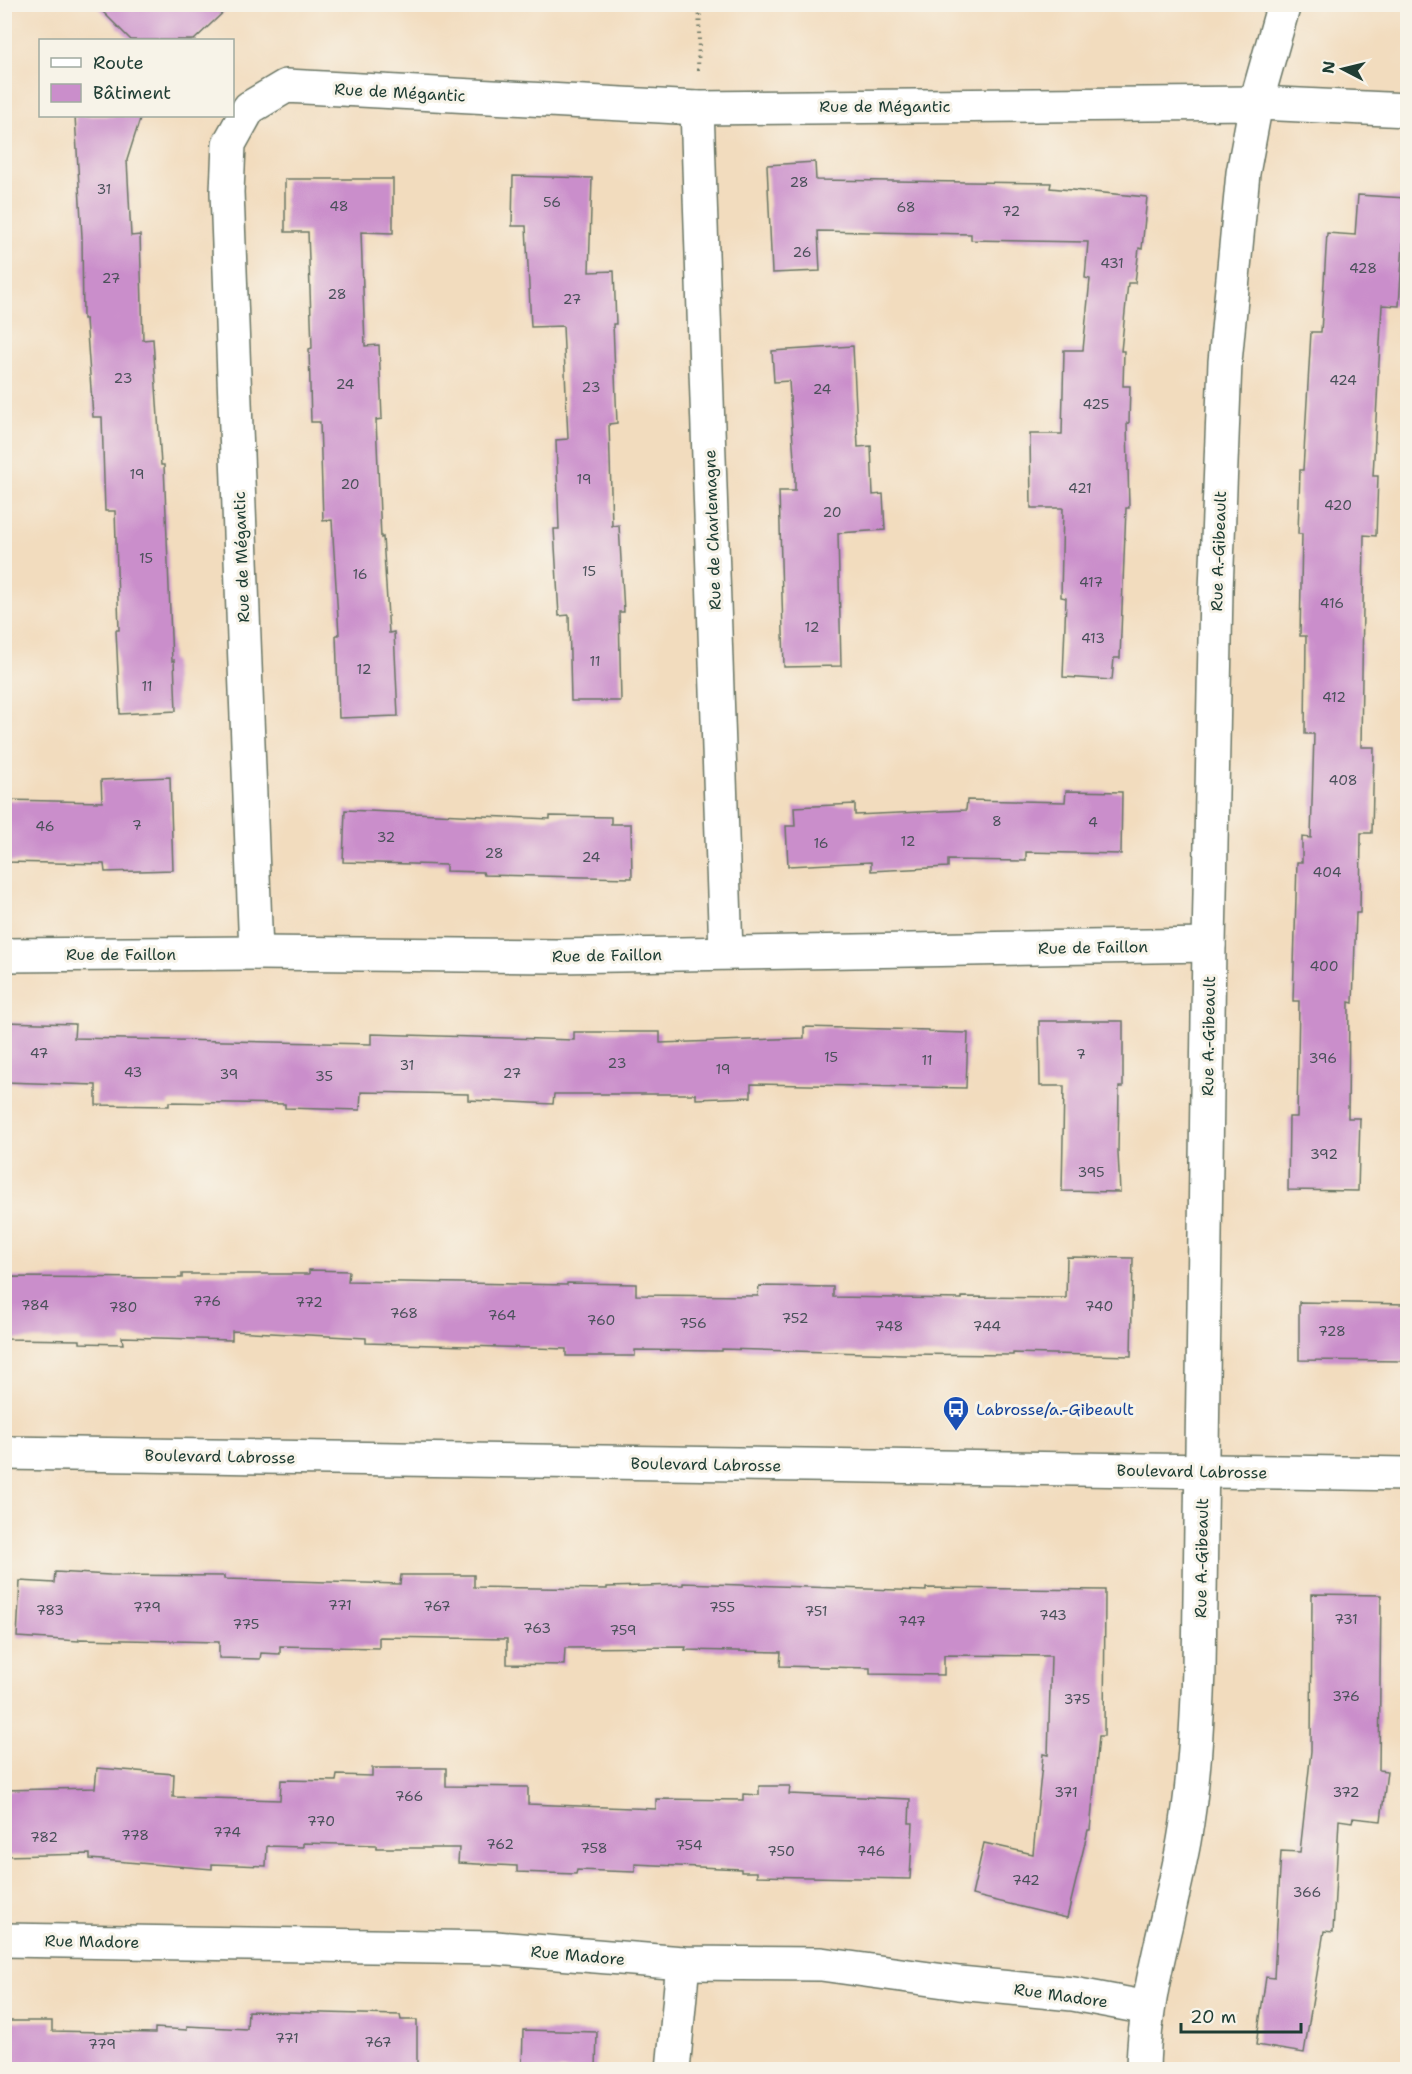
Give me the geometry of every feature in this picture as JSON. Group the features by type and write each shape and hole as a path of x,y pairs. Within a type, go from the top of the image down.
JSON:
{"street":[{"name":"Rue A.-Gibeault","path":"1143,2070 1143,2045 1148,2008 1184,1842 1196,1753 1216,590 1225,362 1243,173 1256,103 1284,4"},
{"name":"Rue de Mégantic","path":"255,953 227,192 229,144 249,108 286,86 697,108 1256,103 1407,110"},
{"name":"Rue de Charlemagne","path":"697,108 726,952"},
{"name":"Rue de Faillon","path":"4,955 255,953 557,956 1209,945"},
{"name":"Boulevard Labrosse","path":"4,1453 1407,1474"},
{"name":"Rue Madore","path":"4,1940 496,1948 683,1963 821,1964 959,1983 1073,1994 1148,2008"},
{"path":"674,2070 683,1963"}],"path":[{"path":"697,108 700,4"}],"building":[{"path":"95,4 232,4 195,39 130,39"},
{"path":"75,117 141,117 127,160 131,236 140,235 143,340 153,339 161,465 164,465 176,711 120,714 116,630 119,630 115,511 105,511 102,417 93,417 86,319 83,319 82,237"},
{"path":"815,162 816,180 1051,183 1050,188 1147,197 1142,249 1139,248 1135,283 1128,283 1121,351 1124,351 1123,386 1130,386 1129,423 1127,423 1129,508 1126,508 1120,658 1114,658 1112,680 1063,677 1066,598 1061,597 1063,508 1031,508 1030,434 1062,434 1064,350 1083,350 1090,279 1085,278 1088,242 971,240 971,234 818,231 820,271 772,273 767,165"},
{"path":"513,176 592,178 589,272 614,271 616,324 613,324 617,423 609,424 612,526 619,525 624,612 619,612 621,701 571,701 569,615 559,616 554,529 559,529 556,440 568,439 563,326 531,327 526,226 512,226"},
{"path":"285,179 393,179 393,233 361,232 365,346 379,345 382,419 376,420 381,538 383,537 389,633 394,632 398,716 339,718 336,635 339,635 332,520 323,521 320,422 311,422 309,349 312,348 308,232 285,232"},
{"path":"1358,195 1406,198 1399,306 1382,305 1373,476 1378,476 1376,536 1364,535 1361,747 1374,747 1372,833 1361,833 1360,913 1356,913 1353,1003 1349,1002 1348,1118 1360,1118 1358,1191 1288,1190 1289,1117 1297,1117 1299,1001 1293,1001 1297,862 1302,862 1302,837 1311,838 1314,734 1305,734 1306,636 1300,636 1302,534 1298,534 1300,470 1303,470 1311,332 1321,332 1327,233 1355,235"},
{"path":"853,346 858,447 871,446 873,495 883,494 885,530 838,533 841,666 784,667 779,491 795,491 795,476 789,381 774,382 772,351"},
{"path":"170,777 173,870 105,872 104,864 4,862 6,800 102,802 101,780"},
{"path":"1066,791 1122,792 1121,854 1026,852 1026,861 948,860 948,867 871,871 871,862 788,866 786,826 795,826 794,807 855,804 855,815 966,810 967,800 1065,802"},
{"path":"345,810 550,819 550,816 611,817 611,824 631,824 632,878 484,875 483,872 446,871 446,865 343,862"},
{"path":"1039,1021 1123,1021 1123,1087 1119,1087 1120,1192 1062,1191 1064,1086 1040,1086"},
{"path":"4,1022 75,1024 74,1038 371,1044 371,1034 574,1040 574,1032 660,1032 660,1043 804,1038 804,1027 929,1030 929,1032 968,1033 966,1088 751,1084 751,1097 696,1099 696,1094 554,1094 553,1104 468,1100 468,1094 361,1092 360,1110 285,1108 285,1104 169,1102 169,1106 96,1105 96,1085 4,1082"},
{"path":"1067,1257 1133,1258 1131,1356 1013,1353 1013,1355 903,1354 722,1349 722,1351 635,1350 635,1356 566,1356 566,1349 366,1343 366,1338 232,1331 232,1340 122,1337 123,1344 80,1343 80,1340 4,1339 4,1277 182,1278 182,1274 309,1274 309,1270 349,1271 348,1281 636,1284 636,1295 758,1296 759,1286 833,1287 833,1297 1066,1298"},
{"path":"1299,1302 1407,1304 1407,1361 1299,1360"},
{"path":"55,1572 224,1576 224,1579 400,1584 401,1575 474,1575 474,1587 607,1589 607,1587 683,1585 683,1583 926,1591 926,1588 1105,1590 1104,1736 1099,1736 1090,1830 1088,1830 1067,1918 972,1895 984,1843 1033,1854 1043,1754 1048,1755 1051,1656 944,1655 944,1675 870,1674 870,1668 780,1666 781,1652 685,1650 686,1647 565,1648 564,1665 507,1664 507,1639 379,1637 379,1648 280,1646 280,1654 261,1653 260,1659 219,1658 219,1642 79,1639 79,1641 17,1637 20,1581 54,1583"},
{"path":"1312,1594 1381,1595 1379,1770 1387,1771 1381,1821 1353,1818 1352,1822 1339,1820 1333,1932 1324,1931 1304,2053 1256,2045 1266,1977 1274,1978 1281,1851 1300,1852 1311,1751"},
{"path":"97,1768 174,1774 173,1797 280,1800 281,1780 336,1781 337,1775 372,1776 372,1768 446,1768 446,1786 528,1787 528,1804 656,1809 656,1799 743,1800 743,1794 759,1795 759,1786 790,1786 789,1794 910,1799 909,1823 913,1823 910,1879 757,1876 757,1872 741,1872 741,1869 635,1864 635,1872 577,1870 576,1874 517,1872 517,1866 458,1863 459,1848 376,1848 376,1845 303,1843 303,1847 267,1846 266,1866 212,1864 212,1869 90,1859 90,1854 4,1856 4,1790 95,1788"},
{"path":"248,2011 400,2015 401,2020 417,2020 417,2070 4,2070 4,2021 52,2021 52,2031 155,2033 155,2028 187,2030 187,2026 247,2029"},
{"path":"523,2030 597,2032 596,2070 522,2070"}],"place":[{"name":"Labrosse/a.-Gibeault","path":"956,1432"}]}
